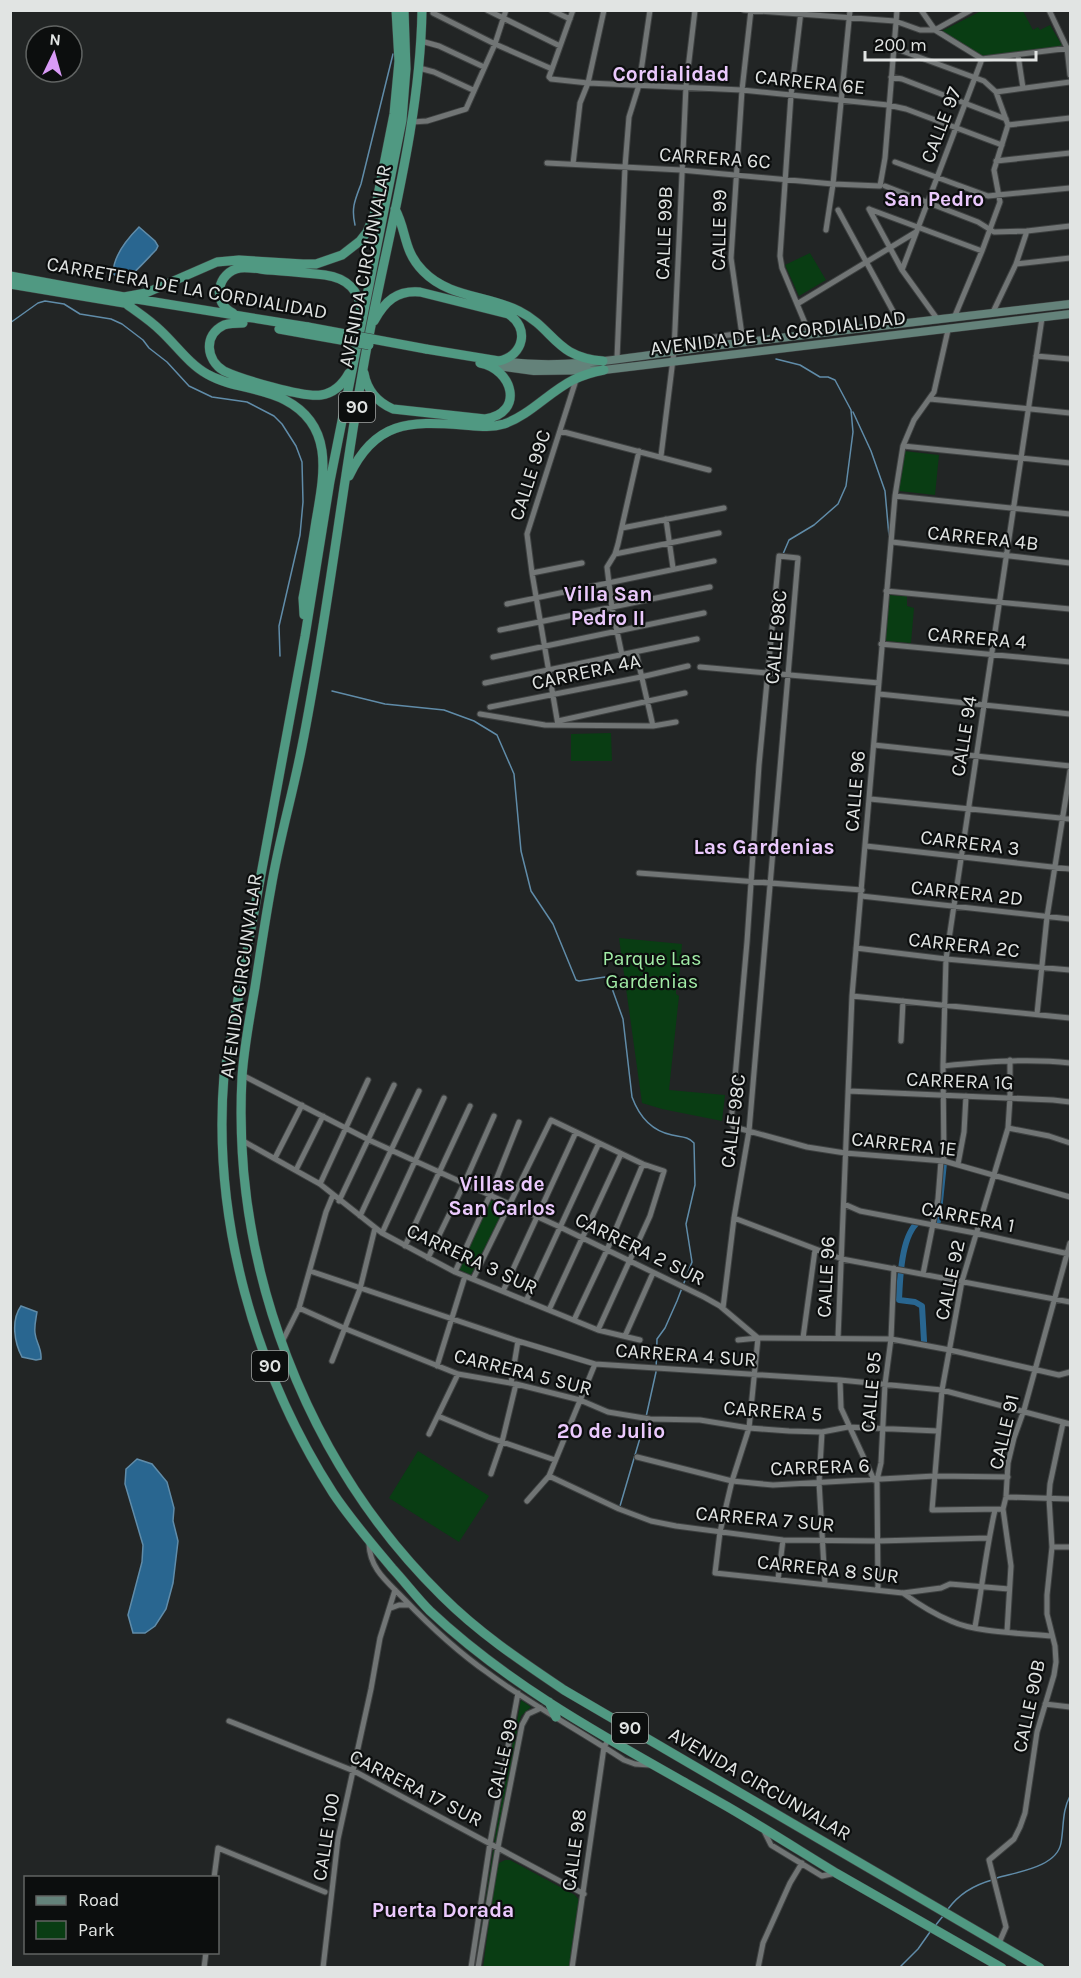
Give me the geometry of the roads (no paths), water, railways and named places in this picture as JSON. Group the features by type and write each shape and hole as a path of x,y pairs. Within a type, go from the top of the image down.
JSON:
{"highway":[{"path":"124,300 146,293 214,263 239,260 307,264 338,257 357,246 372,220 398,87 396,10"},
{"name":"AVENIDA CIRCUNVALAR","path":"404,10 406,69 402,120 383,215 366,327 363,367 322,639 302,749 271,885 242,1075 246,1196 261,1275 281,1343 297,1385 325,1440 363,1503 413,1566 442,1596 507,1653 564,1690 1040,1968"},
{"name":"AVENIDA CIRCUNVALAR","path":"422,10 419,68 412,122 395,209 366,327 354,362 330,481 305,636 224,1075 221,1143 232,1240 255,1328 303,1442 334,1495 369,1542 429,1610 545,1705 622,1752 653,1765 763,1827 836,1873 1002,1968"},
{"path":"383,215 380,184 395,159"},
{"path":"395,209 410,254 431,279 449,290 520,311 570,353 603,365"},
{"path":"244,320 227,310 221,302 219,290 226,274 246,268 325,275 342,280 358,295 366,327"},
{"name":"CARRETERA DE LA CORDIALIDAD","path":"10,276 124,300"},
{"name":"CARRETERA DE LA CORDIALIDAD","path":"11,286 124,300 488,365"},
{"path":"366,327 394,296 411,291 429,293 503,312 514,318 521,331 520,345 513,355 499,361"},
{"path":"124,300 203,372 223,381 282,398 304,414 315,428 322,449 323,478 303,598 305,636"},
{"path":"244,320 220,328 210,342 209,350 212,360 220,369 228,373 302,394 317,396 331,392 341,385 354,362"},
{"name":"CARRETERA DE LA CORDIALIDAD","path":"425,352 499,361"},
{"path":"363,367 370,390 378,400 389,407 404,411 481,419 501,414 507,408 510,397 506,380 488,365"},
{"path":"344,486 364,450 393,429 426,423 487,427 501,425 519,417 577,378 603,365"},
{"path":"348,1513 363,1503"},
{"path":"545,1705 556,1717"}],"main road":[{"name":"AVENIDA DE LA CORDIALIDAD","path":"488,365 534,371 603,365 616,359 674,347 810,335 1071,304"},
{"name":"AVENIDA DE LA CORDIALIDAD","path":"499,361 551,366 673,362 1071,314"}],"street":[{"path":"487,10 560,46"},
{"path":"412,122 427,121 466,108 495,44 506,10"},
{"path":"551,10 570,19"},
{"path":"433,13 552,69 573,10"},
{"path":"573,164 580,103 588,83 604,10"},
{"path":"616,359 629,117 639,85 650,10"},
{"name":"CALLE 99B","path":"661,456 673,362 686,86 695,10"},
{"path":"744,10 849,14 896,21 920,30 935,30 971,10"},
{"path":"883,186 897,10"},
{"path":"921,10 935,30 982,59 1069,48"},
{"path":"1049,10 1069,48 1071,75"},
{"name":"CALLE 99","path":"743,342 731,258 742,90 751,11"},
{"path":"801,12 792,95 780,256 782,268 810,335"},
{"path":"826,230 833,184 849,14"},
{"path":"421,41 439,46 484,67"},
{"path":"894,48 984,81 996,92 1007,122 994,170 1000,202 954,318"},
{"path":"1018,54 1023,88"},
{"name":"CALLE 97","path":"902,270 982,59"},
{"path":"419,68 434,72 473,90"},
{"name":"CARRERA 6E","path":"552,69 549,77 588,83 742,90 906,108 1002,145"},
{"path":"891,77 966,102 1007,122 1071,118"},
{"path":"996,92 1071,82"},
{"path":"996,161 1071,153"},
{"path":"895,162 988,196 1071,188"},
{"name":"CARRERA 6C","path":"547,163 681,170 833,184 883,186 928,201 990,229"},
{"path":"938,320 902,270 869,209 917,230 982,251"},
{"path":"838,210 900,324"},
{"path":"990,229 997,232 1027,231 1071,226"},
{"path":"797,304 917,230"},
{"path":"993,312 1016,264 1027,231"},
{"path":"1016,264 1071,258"},
{"name":"CALLE 94","path":"923,1274 943,1161 946,959 1042,318"},
{"name":"CALLE 96","path":"838,1338 855,948 866,846 895,496 903,446 914,420 930,399 948,330"},
{"path":"674,347 742,333"},
{"path":"1036,356 1071,359"},
{"name":"CALLE 99C","path":"558,723 532,573 528,529 577,378"},
{"path":"930,399 1071,413"},
{"path":"560,431 709,470"},
{"path":"903,446 1071,463"},
{"path":"622,655 612,608 607,567 615,554 639,451"},
{"path":"895,496 1071,514"},
{"path":"622,528 724,508"},
{"path":"666,519 673,568"},
{"path":"615,554 719,533"},
{"name":"CARRERA 4B","path":"892,542 1071,563"},
{"name":"CALLE 98C","path":"723,1308 734,1218 749,1131 798,558 779,556 767,673 730,1120 734,1126"},
{"path":"507,604 714,561"},
{"path":"532,573 582,563"},
{"path":"500,630 710,587"},
{"path":"886,591 1071,609"},
{"path":"492,657 704,613"},
{"path":"484,683 698,639"},
{"name":"CARRERA 4","path":"881,644 1071,662"},
{"path":"636,652 653,726"},
{"name":"CARRERA 4A","path":"490,707 688,666"},
{"path":"700,667 879,683"},
{"path":"558,723 647,700 685,693"},
{"path":"879,694 1071,714"},
{"path":"480,714 537,724 653,726 676,722"},
{"path":"874,745 976,755 1071,769 1047,917 1037,1014"},
{"path":"870,799 1071,819"},
{"name":"CARRERA 3","path":"866,846 1071,869"},
{"name":"CARRERA 2D","path":"639,873 769,883 1071,919"},
{"name":"CARRERA 2C","path":"855,948 1071,970"},
{"path":"852,996 1071,1018"},
{"path":"901,1041 903,1001"},
{"path":"943,1065 1010,1060 1071,1063"},
{"name":"CALLE 92","path":"995,1510 932,1510 942,1390 962,1281 1008,1128 1010,1060"},
{"name":"CARRERA 2 SUR","path":"242,1075 369,1140 584,1238 687,1289 723,1308 758,1338"},
{"path":"320,1184 368,1080"},
{"path":"339,1201 394,1085"},
{"path":"360,1216 419,1091"},
{"name":"CARRERA 1G","path":"848,1091 1071,1102"},
{"path":"958,1164 964,1132 966,1096"},
{"path":"382,1233 444,1098"},
{"path":"275,1158 302,1105"},
{"path":"405,1246 470,1106"},
{"path":"296,1170 323,1116"},
{"path":"428,1258 494,1116"},
{"path":"473,1279 551,1120 643,1164 664,1171 650,1216 631,1262 598,1330"},
{"path":"455,1272 490,1195 519,1122"},
{"name":"CARRERA 1E","path":"734,1126 807,1148 958,1164 1071,1197"},
{"path":"1008,1128 1071,1143"},
{"path":"503,1291 576,1132"},
{"name":"CARRERA 3 SUR","path":"243,1141 320,1184 382,1233 455,1272 598,1330 640,1340"},
{"path":"526,1301 599,1143"},
{"path":"549,1310 621,1154"},
{"path":"574,1320 607,1250 643,1164"},
{"path":"281,1343 299,1308 326,1212 333,1195"},
{"name":"CARRERA 1","path":"844,1204 860,1211"},
{"name":"CARRERA 1","path":"844,1211 860,1211 1069,1254"},
{"path":"734,1218 842,1259 1071,1302"},
{"path":"332,1362 360,1289 375,1228"},
{"name":"CALLE 91","path":"1007,1632 1010,1589 1009,1542 1003,1509 1008,1463 1071,1243"},
{"path":"803,1338 815,1250"},
{"name":"CALLE 95","path":"878,1590 876,1480 881,1463 885,1384 899,1269"},
{"name":"CARRERA 4 SUR","path":"310,1271 518,1341 595,1364 840,1380 942,1390 1071,1424"},
{"path":"625,1336 653,1273"},
{"path":"438,1366 465,1276"},
{"name":"CARRERA 5 SUR","path":"299,1308 458,1374 514,1384 580,1400 608,1412 641,1418"},
{"path":"720,1532 732,1481 749,1428 758,1338"},
{"path":"738,1340 838,1338 891,1340 950,1350 1059,1375 1071,1372"},
{"path":"491,1474 502,1442 514,1384 518,1341"},
{"path":"527,1501 549,1476 595,1364"},
{"path":"429,1434 458,1374"},
{"path":"840,1380 841,1408 876,1480"},
{"path":"438,1416 502,1442 555,1460"},
{"name":"CARRERA 5","path":"641,1418 700,1420 749,1428 822,1432 849,1427 938,1431"},
{"name":"CALLE 90B","path":"999,1943 1006,1927 989,1860 1014,1839 1020,1827 1037,1732 1056,1662 1053,1636 1047,1614 1052,1547 1049,1498 1063,1423"},
{"path":"822,1432 819,1482 825,1584"},
{"name":"CARRERA 6","path":"637,1457 732,1481 773,1485 935,1476 1008,1477"},
{"name":"CARRERA 7 SUR","path":"549,1476 619,1509 651,1521 720,1532 783,1539 823,1540 989,1538"},
{"path":"1006,1497 1071,1499"},
{"path":"975,1627 995,1510 1003,1509"},
{"name":"CARRERA 8 SUR","path":"720,1532 715,1573 903,1593 941,1588 950,1584 1010,1589"},
{"path":"778,1579 783,1539"},
{"path":"369,1542 373,1565 410,1605 479,1666 518,1693 545,1705"},
{"path":"1052,1547 1071,1547"},
{"name":"CALLE 100","path":"323,1968 338,1839 380,1638 395,1590"},
{"path":"903,1593 952,1622 1007,1632 1053,1636"},
{"path":"390,1608 410,1605"},
{"name":"CALLE 99","path":"471,1968 490,1843 518,1693"},
{"path":"1045,1704 1071,1707"},
{"name":"CALLE 99","path":"478,1968 498,1847 522,1725 528,1714 545,1705"},
{"path":"556,1717 606,1743"},
{"name":"CARRERA 17 SUR","path":"229,1721 354,1771 584,1894"},
{"name":"CALLE 98","path":"572,1968 606,1743"},
{"path":"763,1827 771,1845 822,1876 836,1873"},
{"path":"214,1876 218,1848 325,1892"},
{"path":"759,1967 763,1943 790,1882 802,1863"}],"water":[{"path":"139,227 158,246 125,280 113,274 115,261 125,243"},
{"path":"21,1306 37,1312 35,1330 41,1359 22,1357 19,1351 15,1324"},
{"path":"137,1459 152,1464 167,1482 174,1508 173,1521 178,1541 173,1583 166,1609 155,1626 145,1633 133,1633 128,1615 142,1562 143,1545 125,1484 126,1469"}],"waterway":[{"path":"355,225 354,204 393,54"},
{"path":"10,323 38,303 45,301 64,304 80,314 111,319 122,324 143,340 189,386 212,397 247,402 274,416 282,424 296,446 302,462 303,502 300,535 279,626 280,656"},
{"path":"776,359 800,365 820,377 835,380 851,410 853,432 846,486 838,504 814,525 789,540 783,554"},
{"path":"853,412 871,451 885,491 889,536"},
{"path":"332,691 385,704 444,710 474,721 497,735 514,774 521,851 531,891 553,924 576,980 605,977 609,980 623,1019 632,1097 638,1110 647,1122 658,1130 687,1138 694,1143 695,1185 686,1224 692,1262 665,1328 657,1339 656,1372 646,1417"},
{"path":"938,1221 944,1163"},
{"path":"916,1224 904,1250 899,1300 915,1302 922,1306 924,1341"},
{"path":"620,1506 645,1421"},
{"path":"997,1878 1025,1871 1052,1858 1061,1843 1064,1813 1070,1796"},
{"path":"948,1909 967,1891 992,1880"},
{"path":"935,1926 943,1916"},
{"path":"899,1968 918,1949 930,1932"}],"district":[{"name":"Cordialidad","path":"671,74"},
{"name":"San Pedro","path":"934,199"},
{"name":"Villa San Pedro II","path":"608,606"},
{"name":"Las Gardenias","path":"764,847"},
{"name":"Villas de San Carlos","path":"502,1196"},
{"name":"20 de Julio","path":"611,1431"},
{"name":"Puerta Dorada","path":"443,1910"}],"park label":[{"name":"Parque Las Gardenias","path":"652,970"}]}
